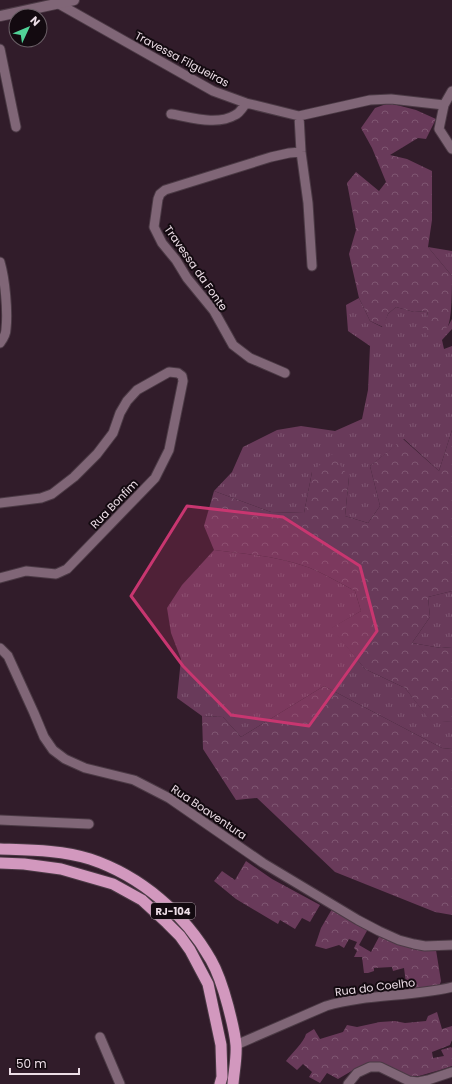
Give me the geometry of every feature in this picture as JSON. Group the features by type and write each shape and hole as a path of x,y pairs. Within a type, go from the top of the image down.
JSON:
{"highway":[{"name":"RJ-104","path":"0,849 60,852 90,859 118,870 136,880 169,906 194,935 211,961 223,988 232,1019 236,1045 233,1084"},
{"name":"RJ-104","path":"0,863 24,864 61,869 112,884 142,900 180,936 190,950 208,984 221,1045 222,1077 220,1084"}],"street":[{"path":"0,16 74,0"},
{"name":"Travessa Filgueiras","path":"59,4 213,92 246,103 299,116 370,100 391,99 444,105"},
{"path":"0,49 16,127"},
{"path":"452,90 444,105 439,129 452,149"},
{"path":"171,114 199,119 220,120 235,115 246,103"},
{"path":"299,116 301,152 308,203 312,266"},
{"name":"Travessa da Fonte","path":"285,373 250,358 233,345 214,311 162,242 154,227 158,200 160,194 165,190 271,157 301,152"},
{"path":"0,262 5,293 6,316 5,336 0,343"},
{"name":"Rua Bonfim","path":"0,503 41,498 52,494 74,477 97,454 113,433 120,413 127,401 137,390 169,372 178,373 182,376 183,381 169,450 156,478 67,569 56,574 26,571 0,578"},
{"name":"Rua Boaventura","path":"0,648 8,656 44,737 53,750 65,759 85,768 134,780 169,798 263,863 379,931 399,940 419,945 452,945"},
{"path":"0,820 89,824"},
{"name":"Rua do Coelho","path":"236,1045 326,1006 340,1002 432,992 452,987"},
{"path":"100,1037 120,1084"},
{"path":"348,1084 357,1073 370,1067 380,1068 409,1081 418,1082 452,1072"}],"highlighted area":[{"path":"187,506 283,517 360,566 377,631 309,726 231,715 183,666 131,596"}],"green space":[{"path":"389,103 416,110 436,119 426,139 418,138 390,155 407,159 432,171 432,220 428,247 452,276 452,295 448,326 436,334 428,336 420,324 428,317 427,311 414,312 396,307 388,314 383,327 370,321 359,298 349,254 356,230 347,183 356,172 379,191 386,182 372,148 361,128 375,108"},
{"path":"428,247 452,251 452,276"},
{"path":"359,298 370,321 382,327 388,314 396,307 414,312 427,311 428,317 448,326 452,319 452,329 442,340 444,349 452,346 452,430 439,471 404,439 370,466 380,506 368,523 345,516 349,477 312,472 304,513 271,512 214,491 232,472 243,447 277,430 301,426 335,431 362,419 368,390 370,346 348,331 346,305"},
{"path":"452,430 452,591 428,597 430,617 412,643 441,648 452,647 452,721 432,723 405,688 365,669 331,628 361,611 355,591 317,571 292,562 214,550 204,526 214,491 271,512 304,513 312,472 332,454 349,477 345,516 368,523 380,506 370,466 403,439 439,471"},
{"path":"214,550 292,562 317,571 355,591 361,611 332,628 365,669 405,688 432,722 452,721 452,749 442,748 324,686 241,737 223,717 202,716 177,698 181,659 171,633 167,608 182,585"},
{"path":"452,591 452,647 441,648 412,643 430,617 428,597"},
{"path":"324,686 442,748 452,749 452,915 435,912 335,872 257,798 236,800 203,749 202,716 223,717 241,737"},
{"path":"246,861 272,879 320,905 310,922 302,918 295,929 280,920 278,924 236,899 214,881 222,871 235,880"},
{"path":"332,909 368,929 359,945 371,952 380,935 418,948 436,950 441,981 439,987 407,991 404,968 393,971 392,967 374,968 374,971 364,973 362,957 354,957 357,951 354,948 357,942 349,939 344,948 339,945 326,949 315,946 321,928"},
{"path":"437,1012 442,1029 452,1026 452,1040 450,1045 432,1052 433,1058 444,1056 441,1050 452,1048 452,1066 440,1070 419,1076 408,1076 382,1064 355,1069 338,1079 327,1073 320,1083 309,1077 312,1072 303,1064 297,1070 286,1061 306,1034 314,1029 320,1039 343,1032 347,1025 357,1027 380,1022 395,1021 405,1023 426,1021 428,1016"}]}
